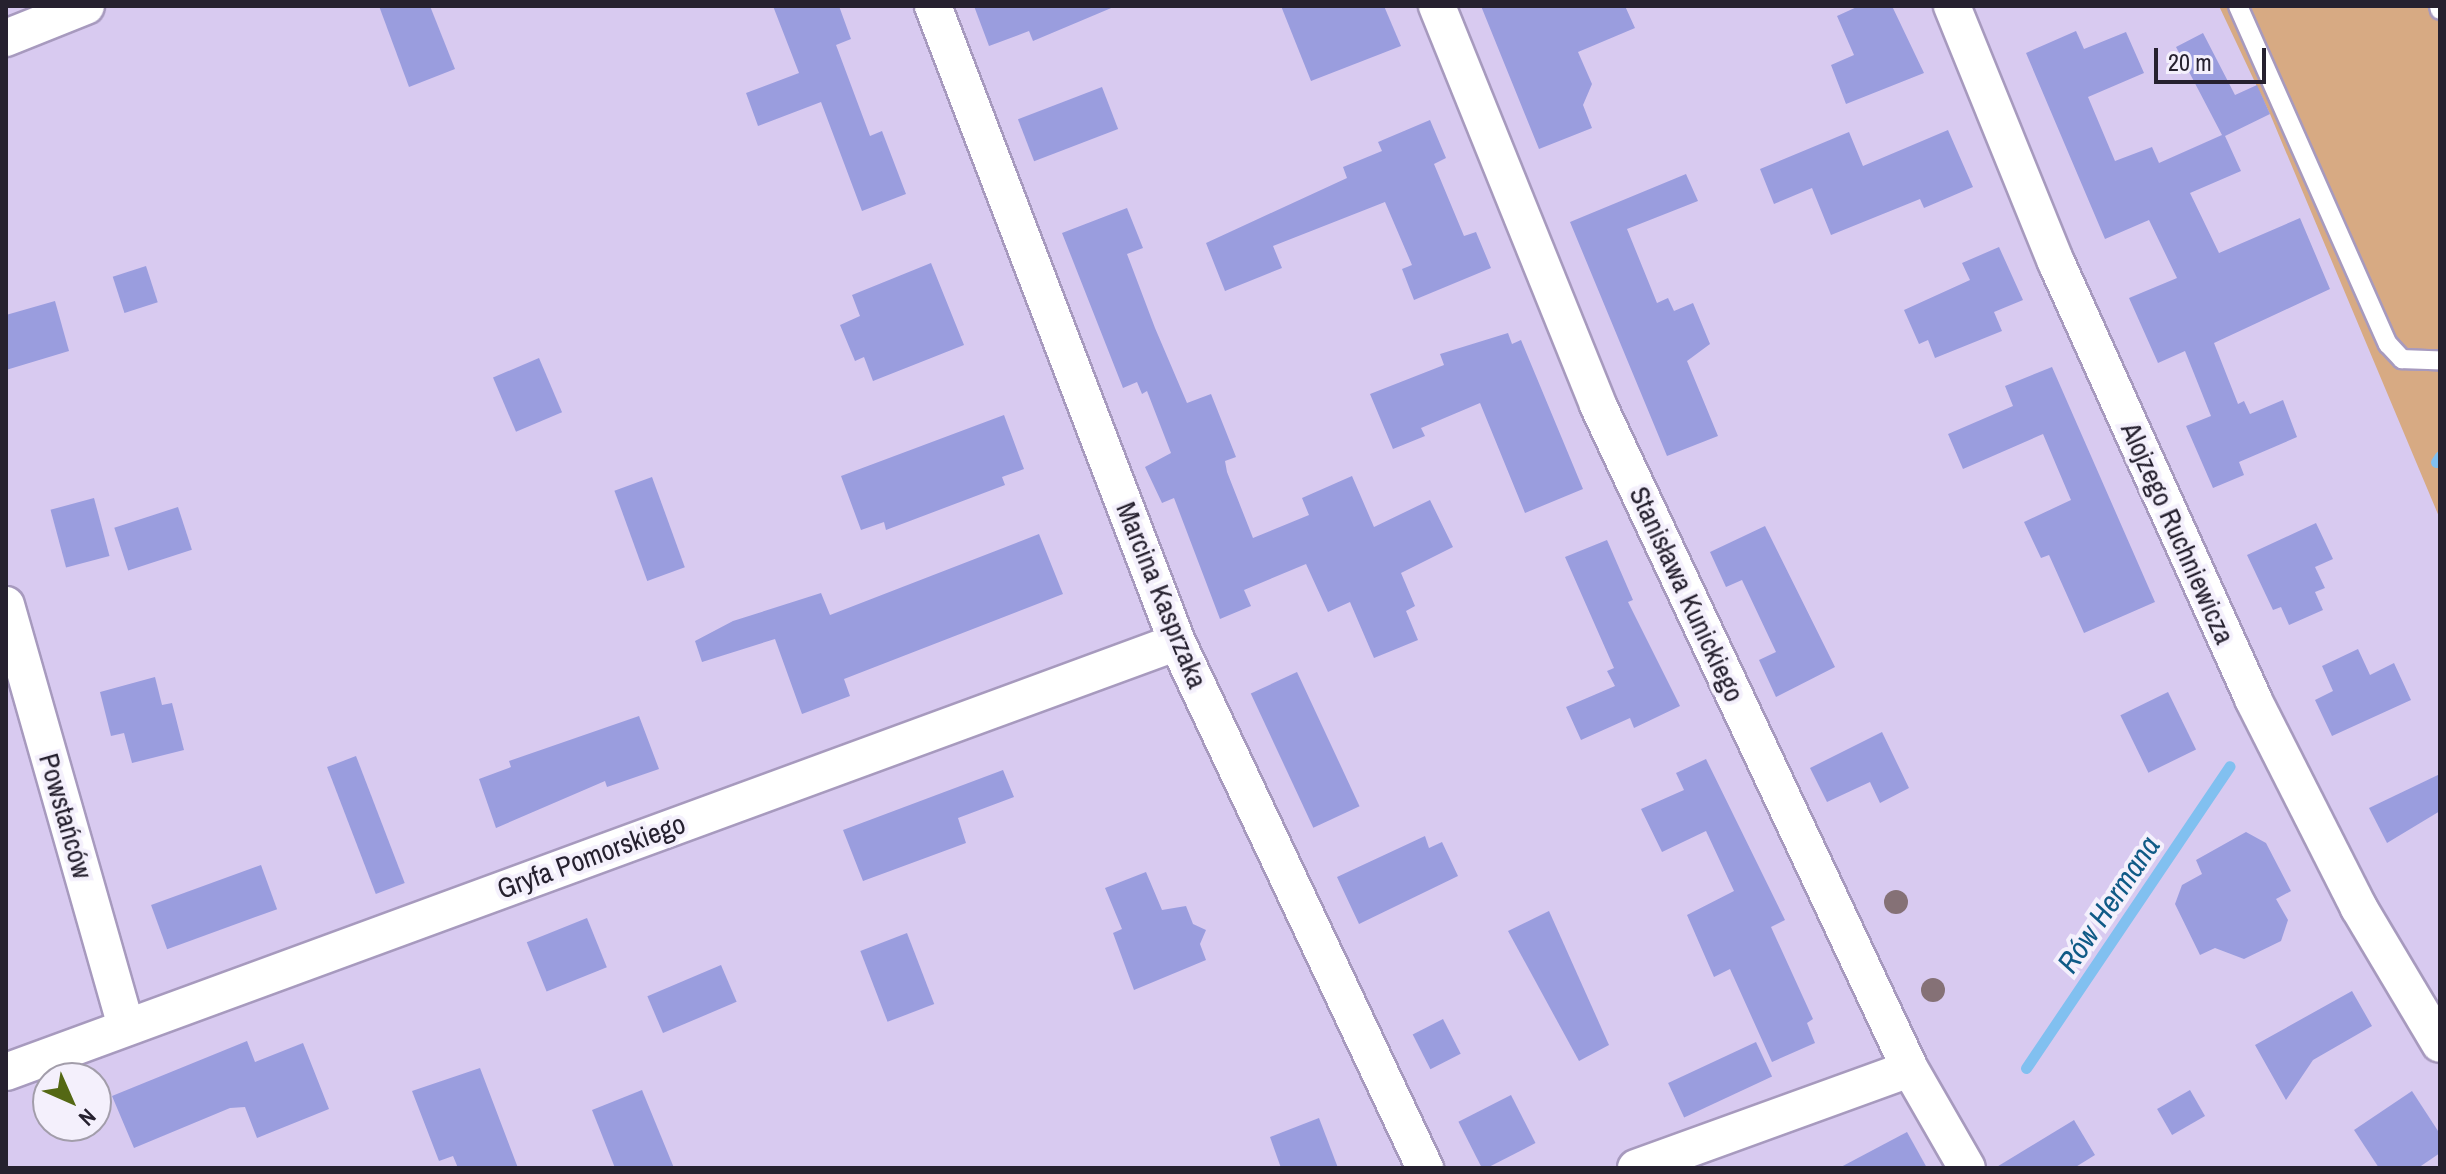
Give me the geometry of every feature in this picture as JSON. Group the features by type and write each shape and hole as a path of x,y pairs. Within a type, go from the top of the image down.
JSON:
{"street":[{"path":"6,38 86,6"},
{"name":"Marcina Kasprzaka","path":"933,6 1177,642 1425,1168"},
{"name":"Stanisława Kunickiego","path":"1437,6 1598,405 1910,1069 1967,1168"},
{"name":"Alojzego Ruchniewicza","path":"1952,6 2056,262 2253,699 2359,908 2440,1044"},
{"name":"Powstańców","path":"6,605 126,1027"},
{"name":"Gryfa Pomorskiego","path":"6,1072 1177,642"},
{"path":"1636,1168 1910,1069"}],"lane":[{"path":"2238,6 2388,344 2402,359 2440,360"}],"shaded area":[{"path":"2219,6 2440,6 2440,519 2270,114"}],"building":[{"path":"379,6 430,6 455,69 409,87"},
{"path":"773,6 839,6 851,39 836,45 870,136 882,131 906,194 862,211 821,102 758,126 746,93 799,73"},
{"path":"974,6 1116,6 1033,41 1029,31 989,46"},
{"path":"1281,6 1384,6 1401,46 1311,81"},
{"path":"1481,6 1625,6 1635,28 1578,52 1592,84 1583,105 1592,128 1539,149"},
{"path":"1859,6 1892,6 1924,73 1846,104 1831,65 1854,55 1837,16"},
{"path":"2076,31 2084,49 2126,32 2144,73 2088,97 2115,161 2152,147 2159,163 2222,135 2176,47 2203,33 2235,95 2257,85 2270,114 2225,136 2241,171 2190,193 2219,253 2300,218 2330,289 2214,343 2238,404 2244,401 2250,414 2283,400 2297,437 2239,462 2244,475 2213,488 2186,426 2211,416 2185,351 2158,363 2129,298 2177,278 2149,220 2105,239 2026,53"},
{"path":"1102,87 1118,129 1034,161 1018,119"},
{"path":"1430,120 1446,158 1434,164 1464,236 1476,232 1491,268 1414,300 1402,269 1412,265 1385,202 1273,246 1282,268 1225,291 1206,243 1347,178 1343,167 1382,151 1378,142"},
{"path":"1948,130 1973,187 1924,208 1920,199 1831,235 1812,188 1774,204 1760,169 1849,132 1863,166"},
{"path":"1686,174 1698,201 1627,229 1657,303 1668,298 1674,311 1693,303 1710,344 1687,361 1718,436 1667,456 1570,222"},
{"path":"1127,208 1143,248 1127,254 1155,328 1187,403 1211,394 1236,457 1225,461 1227,472 1253,538 1309,515 1302,498 1352,476 1374,527 1430,500 1453,547 1401,573 1415,606 1406,611 1418,640 1374,658 1350,602 1328,612 1306,564 1244,590 1251,606 1220,619 1174,498 1162,503 1145,467 1171,453 1147,391 1142,394 1137,382 1123,388 1062,233"},
{"path":"1999,247 2023,300 1994,312 2002,331 1935,358 1928,340 1919,344 1904,310 1970,280 1962,263"},
{"path":"931,263 964,345 873,381 864,357 855,361 840,325 860,316 852,295"},
{"path":"146,266 158,302 124,313 113,277"},
{"path":"55,301 69,351 6,370 6,315"},
{"path":"1508,333 1512,344 1521,340 1583,489 1525,513 1480,403 1421,428 1425,436 1393,449 1370,394 1444,365 1440,354"},
{"path":"539,358 562,412 516,432 493,378"},
{"path":"2052,367 2155,602 2084,633 2049,555 2041,558 2024,522 2071,500 2043,434 1963,469 1948,434 2013,406 2005,386"},
{"path":"1004,415 1024,469 1002,477 1005,485 886,530 884,522 861,530 841,476"},
{"path":"652,477 685,567 647,581 614,491"},
{"path":"94,498 110,556 66,568 51,510"},
{"path":"178,507 192,550 128,571 114,528"},
{"path":"2316,523 2333,559 2315,567 2325,588 2315,592 2323,610 2289,625 2281,607 2273,610 2247,555"},
{"path":"1765,526 1835,667 1776,697 1759,660 1776,652 1742,580 1726,587 1710,552"},
{"path":"1039,534 1063,594 844,679 850,696 802,714 775,639 702,662 695,641 733,621 821,593 830,615"},
{"path":"1607,540 1633,600 1628,602 1680,706 1634,728 1630,718 1581,740 1566,707 1615,686 1607,671 1614,668 1565,557"},
{"path":"2358,649 2370,675 2394,663 2411,700 2332,736 2315,700 2333,691 2322,666"},
{"path":"1297,672 1360,806 1313,828 1251,694"},
{"path":"155,677 162,705 172,703 184,750 132,763 124,733 111,736 100,692"},
{"path":"2168,692 2196,750 2148,773 2120,715"},
{"path":"639,716 659,769 607,787 605,781 496,828 479,779 511,767 509,761"},
{"path":"1882,732 1909,788 1880,803 1870,782 1827,802 1810,768"},
{"path":"356,756 405,883 376,894 327,767"},
{"path":"1706,759 1785,920 1771,927 1813,1019 1807,1023 1815,1043 1772,1062 1730,969 1714,977 1687,915 1734,891 1706,831 1662,852 1641,809 1684,790 1676,773"},
{"path":"1003,770 1014,797 958,818 966,843 863,881 843,830"},
{"path":"2440,774 2440,811 2387,843 2369,808"},
{"path":"2246,832 2266,843 2291,891 2276,899 2288,920 2281,941 2244,959 2215,948 2200,955 2175,904 2182,885 2202,874 2196,860"},
{"path":"1425,836 1429,848 1442,842 1458,876 1359,924 1337,877"},
{"path":"261,865 277,909 167,949 151,905"},
{"path":"1146,872 1162,910 1186,906 1193,924 1206,930 1200,944 1206,960 1134,990 1113,933 1122,929 1105,888"},
{"path":"1549,911 1609,1045 1579,1061 1508,931"},
{"path":"587,918 607,967 547,991 527,942"},
{"path":"907,933 934,1004 888,1022 860,951"},
{"path":"721,965 737,1002 663,1033 647,996"},
{"path":"2352,991 2372,1026 2313,1060 2286,1100 2255,1045"},
{"path":"1443,1019 1461,1054 1430,1069 1413,1034"},
{"path":"247,1041 255,1062 303,1043 329,1109 257,1138 245,1107 230,1108 134,1148 112,1096"},
{"path":"1756,1042 1772,1076 1684,1117 1668,1083"},
{"path":"480,1068 518,1168 458,1168 453,1156 439,1161 412,1091"},
{"path":"642,1090 674,1168 615,1168 592,1110"},
{"path":"2190,1090 2205,1116 2172,1135 2157,1109"},
{"path":"2412,1091 2440,1134 2440,1153 2418,1168 2379,1168 2354,1130"},
{"path":"1511,1095 1536,1143 1482,1168 1458,1122"},
{"path":"1319,1118 1338,1168 1281,1168 1270,1137"},
{"path":"2074,1120 2095,1155 2074,1168 1995,1168"},
{"path":"1907,1132 1927,1168 1839,1168"}],"waterway":[{"name":"Rów Hermana","path":"2436,462 2440,456"},
{"name":"Rów Hermana","path":"2026,1068 2230,766"}]}
